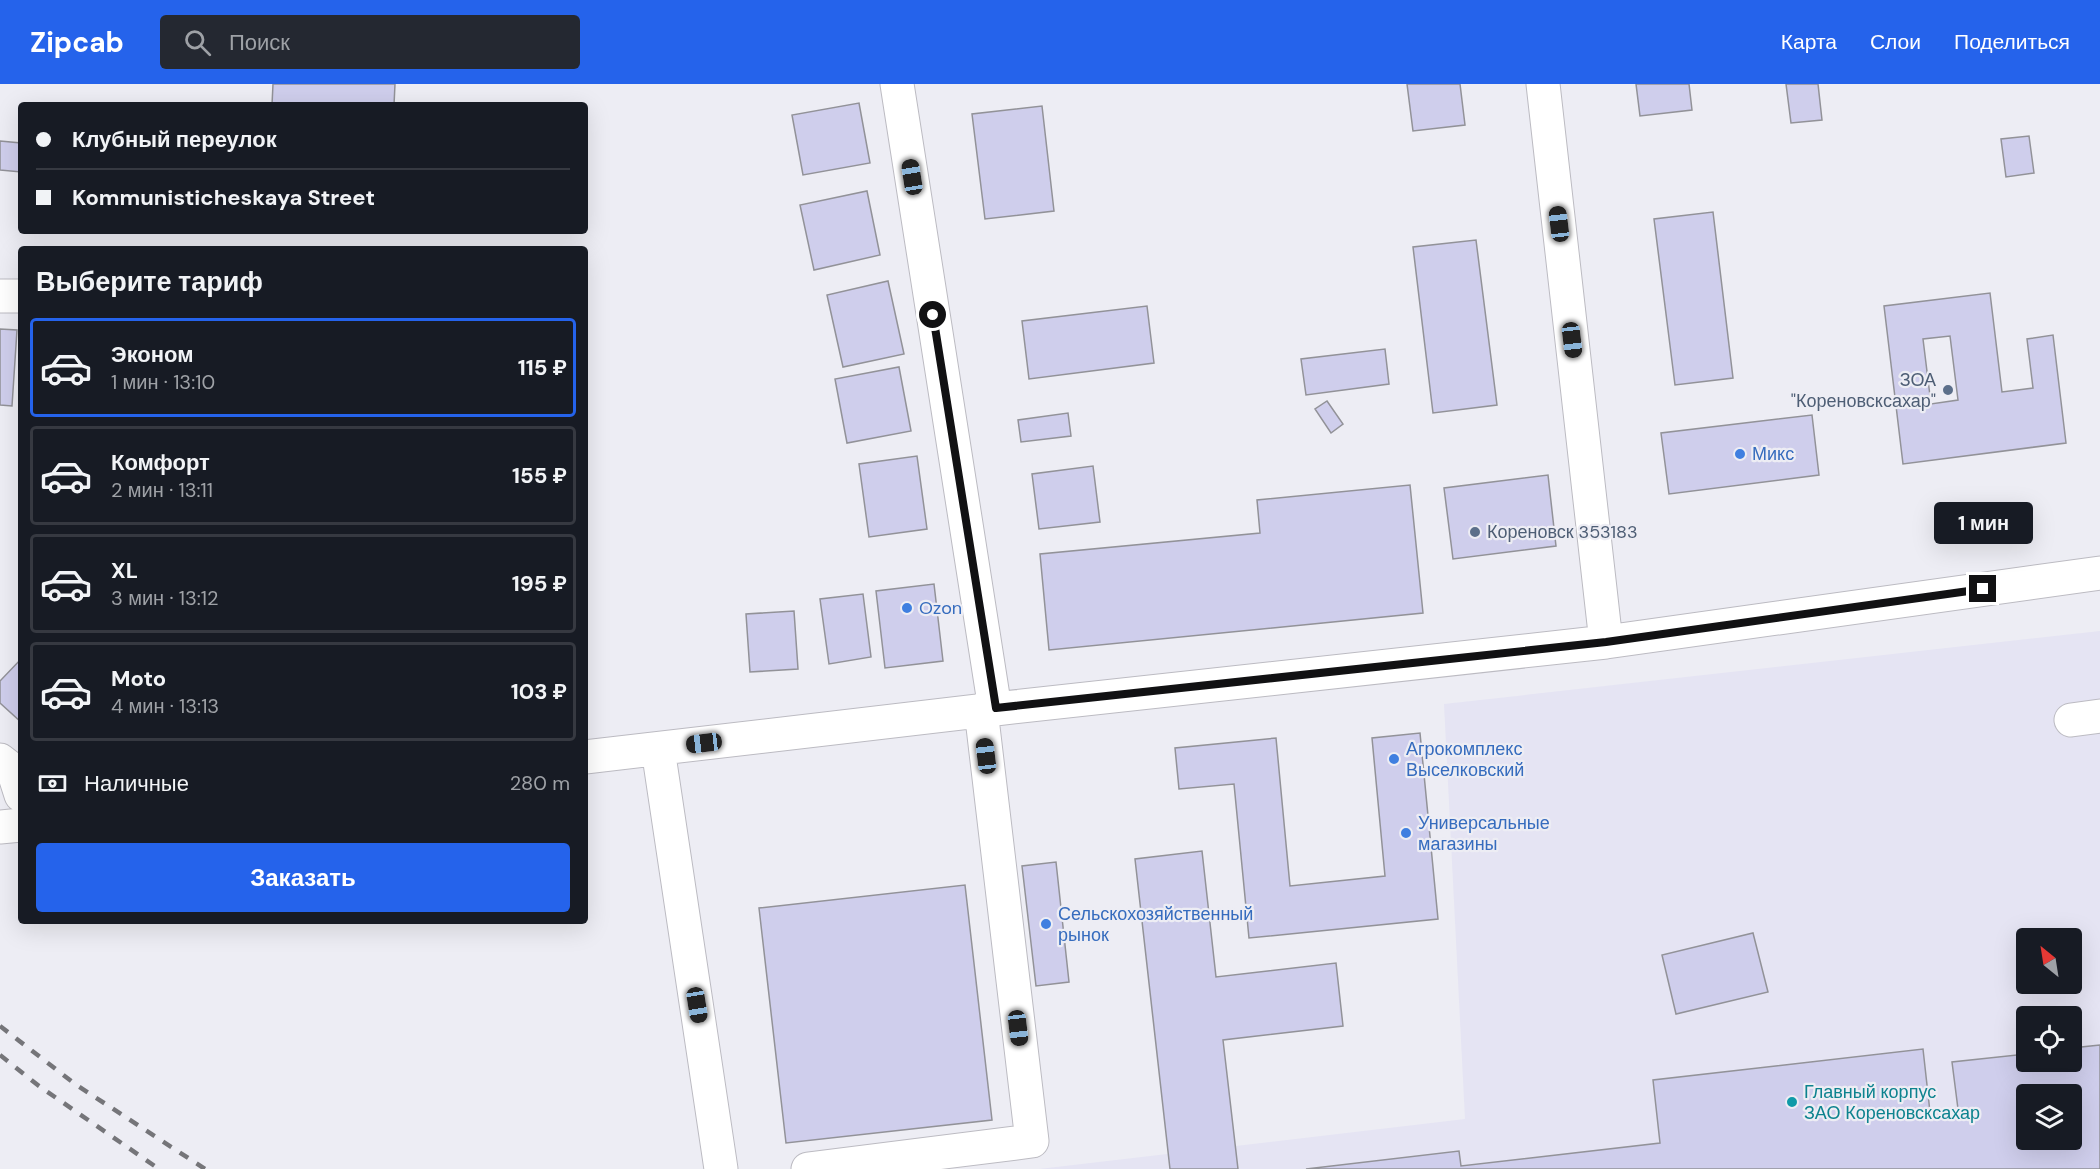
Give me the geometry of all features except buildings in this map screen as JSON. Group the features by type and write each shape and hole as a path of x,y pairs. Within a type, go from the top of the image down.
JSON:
{"street":[{"path":"808,1169 1032,1141 988,709 897,84"},
{"path":"1544,84 1606,642"},
{"path":"0,296 18,296"},
{"path":"588,757 988,709 1606,642 2100,573"},
{"path":"658,748 722,1169"},
{"path":"0,760 13,770 18,786"},
{"path":"0,827 18,825"}],"shaded area":[{"path":"2100,631 2100,1169 1039,1169 1465,1119 1444,704"}],"railway":[{"path":"0,1026 75,1084 205,1169"},
{"path":"0,1055 39,1086 159,1169"}],"place":[{"name":"ЗОА \"Кореновсксахар\"","path":"1948,390"},
{"name":"Микс","path":"1740,454"},
{"name":"Кореновск 353183","path":"1475,532"},
{"name":"Ozon","path":"907,608"},
{"name":"Агрокомплекс Выселковский","path":"1394,759"},
{"name":"Универсальные магазины","path":"1406,833"},
{"name":"Сельскохозяйственный рынок","path":"1046,924"},
{"name":"Главный корпус ЗАО Кореновсксахар","path":"1792,1102"}],"route":[{"path":"933,315 996,708 1606,642 1983,589"}]}
